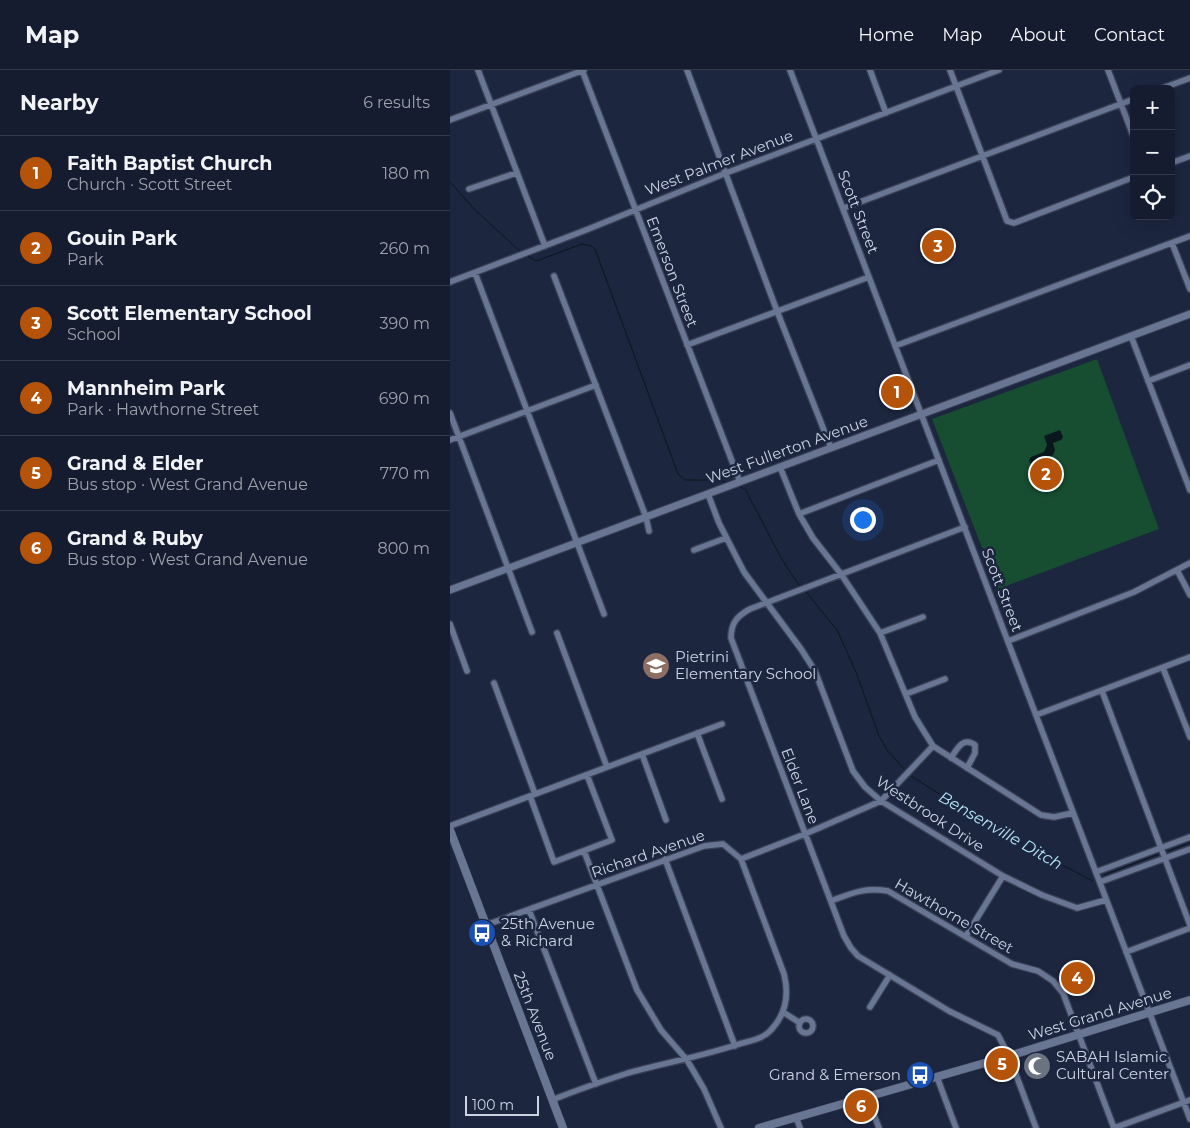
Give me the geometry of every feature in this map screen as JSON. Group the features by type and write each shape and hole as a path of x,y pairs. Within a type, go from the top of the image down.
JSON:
{"main road":[{"name":"25th Avenue","path":"450,830 563,1128"},
{"name":"West Grand Avenue","path":"759,1128 1009,1056 1190,1000"}],"street":[{"path":"478,70 545,246"},
{"path":"450,120 583,70"},
{"name":"Emerson Street","path":"583,70 739,482"},
{"path":"687,70 777,312 831,448"},
{"name":"Scott Street","path":"790,70 1190,1119"},
{"path":"870,70 886,113"},
{"path":"950,70 1007,220 1014,223 1130,179"},
{"name":"West Palmer Avenue","path":"450,282 726,173 999,70"},
{"path":"1108,70 1131,130"},
{"path":"1171,85 1190,78"},
{"path":"844,208 1130,101"},
{"path":"1175,162 1190,156"},
{"path":"469,189 516,173"},
{"path":"895,346 1190,236"},
{"path":"1172,243 1190,289"},
{"path":"475,273 604,614"},
{"path":"554,276 646,517 649,531"},
{"path":"687,345 869,277"},
{"name":"West Fullerton Avenue","path":"450,590 1190,314"},
{"path":"1131,336 1190,490"},
{"path":"1148,381 1190,365"},
{"path":"450,440 596,385"},
{"path":"450,413 532,632"},
{"path":"799,514 940,460"},
{"path":"780,467 799,514 813,538 841,574 880,633 919,726 932,746 1041,814 1054,817 1073,812"},
{"name":"Westbrook Drive","path":"708,494 726,538 744,572 815,671 853,771 865,787 881,801 1003,876 1042,895 1074,907 1087,906 1106,900"},
{"name":"Elder Lane","path":"965,527 750,609 738,616 734,621 732,638 805,834 851,948 858,956 949,1011 998,1035 1009,1056 1036,1128"},
{"path":"694,550 726,538"},
{"path":"1008,641 1134,592 1190,563"},
{"path":"1177,570 1190,596"},
{"path":"880,633 923,617"},
{"path":"450,624 467,670"},
{"path":"556,634 608,767"},
{"path":"1036,715 1190,657"},
{"path":"1164,668 1190,737"},
{"path":"906,694 946,679"},
{"path":"494,683 554,862 612,840 587,775"},
{"path":"1102,691 1190,927 1126,952"},
{"path":"450,826 722,724"},
{"path":"697,734 722,799"},
{"path":"951,758 961,743 965,741 972,742 975,745 975,751 967,768"},
{"path":"552,1100 628,1074 688,1060 735,1046 760,1038 770,1031 783,1012 787,999 787,986 741,859 881,801 932,746"},
{"path":"642,754 666,820"},
{"path":"1096,872 1190,837"},
{"name":"Richard Avenue","path":"486,925 704,846 722,844 741,859"},
{"path":"1100,882 1190,849"},
{"path":"584,851 637,990 661,1030 688,1060 704,1089 721,1128"},
{"path":"665,859 735,1046"},
{"path":"966,936 1003,876"},
{"name":"Hawthorne Street","path":"831,901 860,890 888,891 1012,964 1038,971 1053,981 1063,993 1114,1128"},
{"path":"529,910 596,1084"},
{"path":"870,1007 890,975"},
{"path":"783,1012 800,1022"},
{"path":"937,1077 956,1128"},
{"path":"867,1097 879,1128"},
{"path":"1114,1128 1190,1100"},
{"path":"796,1117 800,1128"}],"green space":[{"path":"1097,359 1159,529 998,589 932,419"},
{"path":"1084,965 1092,977 1069,992 1062,980"}],"shaded area":[{"path":"1060,430 1063,437 1061,440 1053,443 1055,450 1053,455 1047,458 1048,462 1032,468 1029,460 1031,457 1044,452 1047,445 1044,436"}],"waterway":[{"path":"450,182 474,209 522,253"},
{"path":"526,255 536,261 582,244 595,249 678,474 685,480 718,480 729,483"},
{"path":"737,485 746,490 779,554 799,585"},
{"name":"Bensenville Ditch","path":"806,592 837,630 856,672 879,736 887,750 904,769"},
{"name":"Bensenville Ditch","path":"911,776 1008,837 1093,881"},
{"name":"Bensenville Ditch","path":"1168,851 1190,843"},
{"name":"Bensenville Ditch","path":"1104,875 1159,854"}],"place":[{"name":"Scott Elementary School","path":"938,246"},
{"name":"Faith Baptist Church","path":"897,392"},
{"name":"Gouin Park","path":"1046,474"},
{"name":"Pietrini Elementary School","path":"656,666"},
{"name":"25th Avenue & Richard","path":"482,933"},
{"name":"Mannheim Park","path":"1077,978"},
{"name":"Grand & Elder","path":"1002,1064"},
{"name":"SABAH Islamic Cultural Center","path":"1037,1066"},
{"name":"Grand & Emerson","path":"920,1075"},
{"name":"Grand & Ruby","path":"861,1106"}]}
